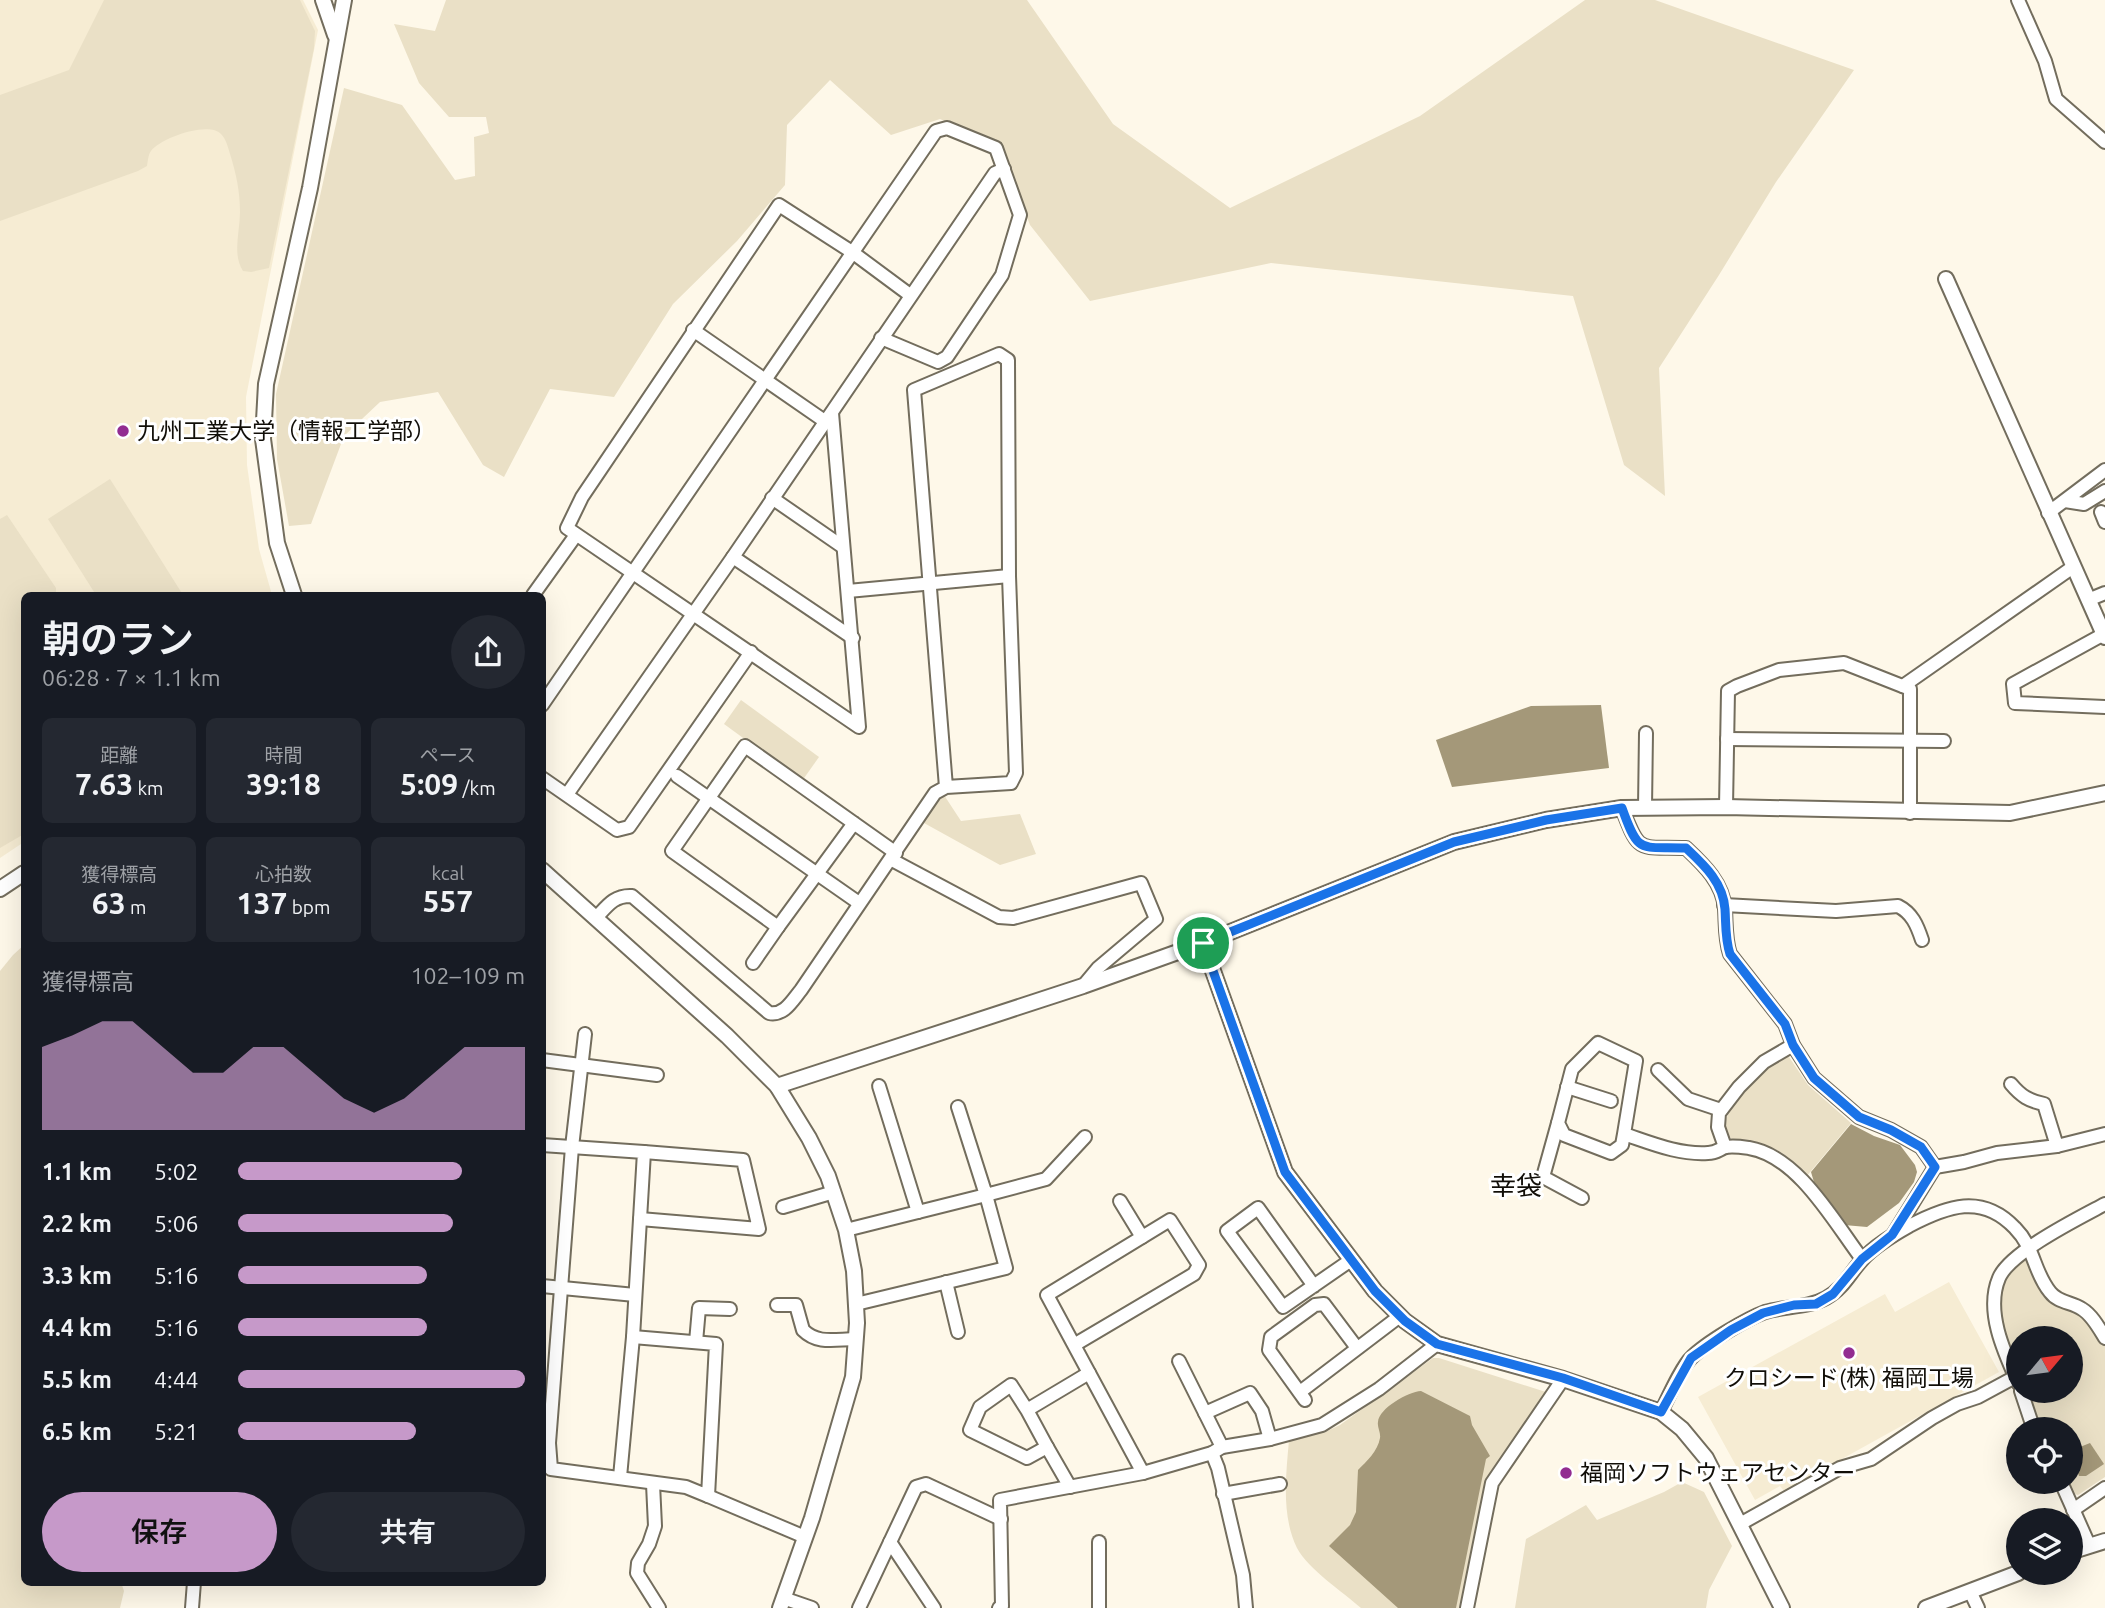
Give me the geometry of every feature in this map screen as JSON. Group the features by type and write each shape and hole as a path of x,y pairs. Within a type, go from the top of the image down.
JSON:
{"street":[{"path":"323,0 337,40"},
{"path":"293,592 277,543 268,478 263,439 266,384 310,188 344,0"},
{"path":"2018,0 2045,61 2056,99 2105,142"},
{"path":"546,699 936,131 947,128 996,148 1020,215 1002,275 947,357 938,362 881,338"},
{"path":"568,793 995,173 1004,169"},
{"path":"829,417 853,638 859,727 567,528 582,498 779,205 852,252 911,295"},
{"path":"1946,279 2104,636 2013,684 2015,703 2105,707"},
{"path":"693,330 765,380 829,417"},
{"path":"596,918 612,900 632,896 769,1013 776,1015 783,1011 801,990 935,793 946,787 1011,783 1016,773 1009,576 1008,360 999,354 914,390 946,787"},
{"path":"2049,513 2105,470"},
{"path":"2065,500 2084,504 2105,491"},
{"path":"772,498 843,547"},
{"path":"535,592 576,535"},
{"path":"733,557 853,638"},
{"path":"1903,686 2073,567"},
{"path":"848,591 1009,576"},
{"path":"2088,600 2105,593"},
{"path":"546,780 568,793 617,830 629,827 751,652"},
{"path":"1726,807 1728,691 1737,685 1779,670 1844,663 1910,689 1910,813"},
{"path":"1645,808 1646,733"},
{"path":"1727,740 1944,741"},
{"path":"778,927 672,851 745,746 854,823 894,857 999,917 1013,918 1141,883 1156,919 1098,968 1083,986"},
{"path":"677,776 859,903"},
{"path":"777,1086 1083,986 1203,943 1454,842 1546,820 1622,808 1726,807 1910,813 2010,813 2105,793"},
{"path":"1622,808 1633,838 1646,848 1686,848 1717,881 1724,905 1726,941 1730,954 1785,1024 1793,1045 1814,1078 1859,1117 1891,1130 1921,1147 1935,1167"},
{"path":"753,963 854,823"},
{"path":"546,874 727,1037 777,1086 809,1138 834,1192 846,1230 854,1271 856,1339 853,1377 805,1537 781,1603 812,1608"},
{"path":"0,889 21,875"},
{"path":"1724,905 1836,911 1898,906 1907,910 1912,917 1922,940"},
{"path":"1203,943 1285,1172 1375,1291 1399,1316 1437,1344 1563,1378 1661,1412 1682,1429 1706,1458 1782,1608"},
{"path":"585,1034 572,1147 546,1443 551,1469 686,1487 805,1537"},
{"path":"1558,1123 1564,1135 1611,1153 1622,1145 1636,1060 1598,1042 1572,1069 1543,1177 1581,1198"},
{"path":"1725,1147 1718,1127 1721,1110 1764,1062 1793,1045"},
{"path":"546,1061 657,1075"},
{"path":"1658,1070 1688,1099 1721,1110"},
{"path":"2011,1084 2020,1095 2030,1101 2044,1104 2057,1146"},
{"path":"879,1086 918,1212"},
{"path":"1567,1087 1611,1101"},
{"path":"856,1304 1006,1268 958,1107"},
{"path":"1624,1134 1686,1152 1717,1152 1725,1147 1749,1148 1768,1153 1783,1162 1818,1200 1862,1259"},
{"path":"1892,1235 1935,1167 1997,1153 2057,1146 2105,1134"},
{"path":"846,1230 1046,1179 1085,1137"},
{"path":"546,1145 743,1160 759,1229 640,1219"},
{"path":"620,1477 633,1337 644,1152"},
{"path":"783,1207 834,1192"},
{"path":"1119,1200 1143,1237"},
{"path":"1661,1412 1691,1358 1731,1330 1763,1313 1794,1305 1816,1304 1833,1294 1862,1259 1892,1235 1929,1215 1965,1205 1984,1208 2003,1216 2031,1247 2036,1270 2051,1293 2060,1300 2084,1310 2105,1338"},
{"path":"2006,1352 1996,1323 1995,1291 2004,1269 2031,1247 2104,1207"},
{"path":"1314,1286 1258,1208 1227,1231 1283,1307 1314,1286 1351,1260"},
{"path":"1074,1345 1194,1274 1199,1265 1170,1220 1047,1295 1143,1473"},
{"path":"946,1282 958,1332"},
{"path":"546,1286 635,1295"},
{"path":"1357,1348 1324,1304 1315,1304 1271,1337 1269,1350 1302,1396 1399,1316"},
{"path":"777,1305 796,1306 803,1330 815,1339 856,1339"},
{"path":"696,1342 699,1308 730,1309"},
{"path":"633,1337 716,1344 708,1496"},
{"path":"999,1608 1002,1606 1000,1500 1143,1473 1217,1450 1322,1425 1379,1389 1437,1344"},
{"path":"1179,1361 1205,1413 1217,1450 1223,1494 1243,1575 1247,1608"},
{"path":"1027,1410 1089,1373"},
{"path":"1467,1608 1492,1483 1563,1378"},
{"path":"1740,1524 1840,1468 1871,1458 1957,1404 2006,1384"},
{"path":"1047,1447 1027,1458 970,1430 981,1408 1011,1385 1027,1410 1070,1487"},
{"path":"1205,1413 1250,1393 1262,1410 1270,1438"},
{"path":"653,1483 655,1526 638,1563 637,1573 659,1608"},
{"path":"859,1608 916,1487 926,1484 1001,1519"},
{"path":"1223,1494 1280,1484"},
{"path":"2076,1508 2105,1488"},
{"path":"2083,1532 2089,1545"},
{"path":"2083,1547 2105,1541"},
{"path":"890,1542 934,1608"},
{"path":"1099,1542 1099,1608"},
{"path":"1926,1608 2006,1578"},
{"path":"192,1608 194,1586"},
{"path":"1970,1591 1978,1608"}],"shaded area":[{"name":"九州工業大学（情報工学部）","path":"0,0 303,0 318,30 246,397 247,465 259,549 271,592 21,592 21,844 0,858"},
{"path":"104,0 300,0 315,31 314,48 269,268 243,271 240,264 237,250 240,212 237,182 226,141 215,130 196,130 174,136 156,146 151,151 147,166 138,171 0,221 0,95 69,70"},
{"path":"446,0 1027,0 1113,124 1230,208 1420,116 1585,0 1655,0 1854,70 1776,182 1659,368 1665,496 1624,465 1573,296 1271,263 1090,301 1030,225 999,145 940,119 891,135 830,80 787,125 785,185 737,241 673,304 614,397 550,389 504,477 483,465 438,392 380,402 344,436 311,524 289,526 277,459 276,394 344,88 402,105 455,180 475,176 474,137 489,133 486,117 449,117 419,83 394,24 435,31"},
{"path":"110,479 181,592 94,592 48,519"},
{"path":"7,515 56,588 56,592 21,592 21,836 0,848 0,519"},
{"path":"741,700 819,757 802,781 724,724"},
{"path":"1601,705 1609,768 1452,787 1436,740 1531,706"},
{"path":"944,795 961,821 1020,814 1036,854 1000,865 924,823 937,800"},
{"path":"21,948 21,1586 122,1586 124,1591 120,1608 0,1608 0,971"},
{"path":"1784,1055 1789,1057 1808,1085 1851,1123 1806,1177 1791,1160 1775,1149 1734,1142 1724,1130 1731,1109 1746,1087 1765,1068"},
{"path":"1851,1124 1900,1145 1917,1172 1914,1182 1899,1203 1867,1227 1844,1225 1816,1189 1811,1172"},
{"path":"2028,1254 2033,1273 2081,1311 2105,1345 2105,1477 2083,1492 2083,1417 2038,1417 2033,1404 2083,1403 2083,1326 2006,1326 2006,1334 2001,1319 1999,1295 2010,1270"},
{"path":"1949,1282 1999,1372 1784,1491 1780,1486 1755,1500 1698,1397 1885,1294 1895,1312"},
{"path":"1433,1358 1549,1393 1487,1479 1461,1608 1361,1608 1317,1572 1297,1548 1287,1509 1289,1440 1325,1432 1340,1425"},
{"path":"1421,1391 1470,1416 1472,1425 1490,1456 1486,1459 1456,1608 1398,1608 1329,1546 1350,1525 1356,1512 1358,1470 1379,1443 1378,1424 1383,1411 1409,1394"},
{"path":"2090,1443 2104,1464 2086,1476 2083,1476 2083,1446"},
{"path":"1682,1482 1704,1492 1732,1546 1709,1590 1706,1608 1515,1608 1526,1539 1586,1505 1597,1520"}],"place":[{"name":"九州工業大学（情報工学部）","path":"123,431"},
{"name":"クロシード(株) 福岡工場","path":"1849,1353"},
{"name":"福岡ソフトウェアセンター","path":"1566,1473"}],"district":[{"name":"幸袋","path":"1516,1186"}],"route":[{"path":"1622,808 1633,838 1640,844 1646,848 1686,848 1717,881 1724,905 1726,941 1730,954 1785,1024 1793,1045 1814,1078 1859,1117 1891,1130 1921,1147 1935,1167 1892,1235 1862,1259 1833,1294 1816,1304 1794,1305 1763,1313 1731,1330 1691,1358 1661,1412 1563,1378 1437,1344 1399,1316 1375,1291 1285,1172 1203,943 1454,842 1546,820 1622,808"}]}
